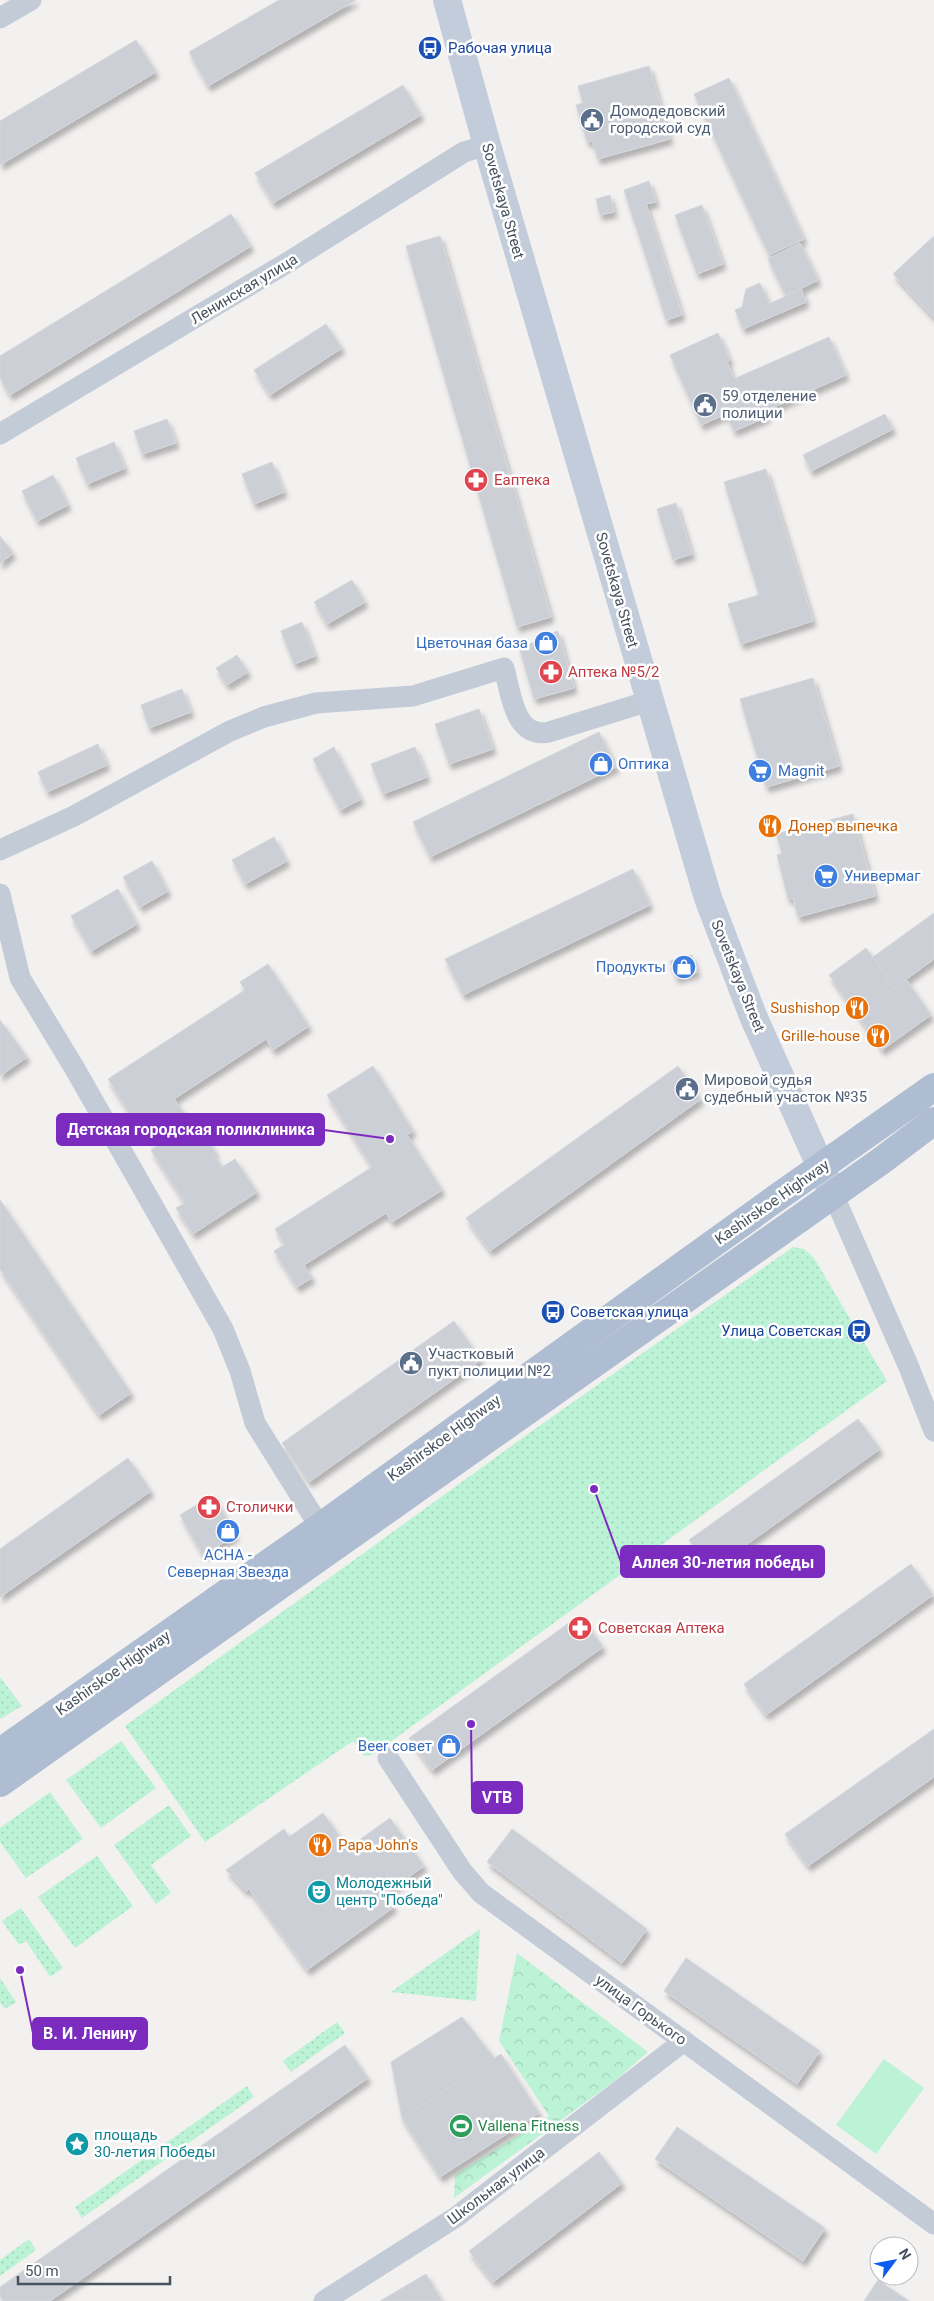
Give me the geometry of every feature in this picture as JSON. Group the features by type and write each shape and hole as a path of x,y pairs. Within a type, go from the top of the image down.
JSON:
{"main road":[{"name":"Sovetskaya Street","path":"447,0 487,145 649,701 718,927 753,1016 821,1167"},
{"name":"Kashirskoe Highway","path":"0,1752 320,1528 934,1086"},
{"name":"Kashirskoe Highway","path":"0,1783 934,1121"},
{"path":"821,1167 833,1194"}],"street":[{"path":"0,18 31,0"},
{"name":"Ленинская улица","path":"0,434 290,262 464,152 487,145"},
{"path":"0,850 89,808 230,731 264,717 302,706 352,699 413,696 504,668 520,722 530,732 536,734 549,732 649,701"},
{"path":"0,894 20,978 73,1064 223,1329 240,1371 255,1423 320,1528"},
{"path":"833,1194 908,1365 934,1431"},
{"name":"улица Горького","path":"388,1758 462,1871 481,1893 934,2224"},
{"name":"Школьная улица","path":"324,2301 456,2217 684,2042"}],"green space":[{"path":"793,1247 804,1249 814,1258 887,1381 375,1753 369,1756 363,1755 353,1741 205,1842 125,1726 532,1431"},
{"path":"0,1677 22,1706 0,1719"},
{"path":"121,1741 156,1788 101,1828 66,1780"},
{"path":"50,1792 83,1839 26,1878 0,1842 0,1828"},
{"path":"169,1805 191,1836 151,1865 171,1893 156,1904 114,1845"},
{"path":"97,1856 133,1906 75,1948 38,1897"},
{"path":"21,1908 63,1968 50,1977 26,1941 19,1945 2,1921"},
{"path":"480,1929 476,2001 391,1992"},
{"path":"517,1953 648,2052 616,2080 454,2198 455,2175 549,2116 499,2041"},
{"path":"0,1978 16,2002 5,2009 0,2002"},
{"path":"337,2022 345,2033 291,2072 283,2061"},
{"path":"884,2059 924,2088 876,2154 836,2125"},
{"path":"247,2086 254,2097 82,2218 75,2207"},
{"path":"29,2239 36,2250 0,2276 0,2260"}],"building":[{"path":"279,0 356,0 208,86 189,52"},
{"path":"136,40 156,72 0,165 0,121"},
{"path":"649,66 670,139 598,159 592,141 587,142 576,105 583,103 578,86"},
{"path":"729,78 804,239 769,255 694,94"},
{"path":"403,85 421,115 273,203 255,173"},
{"path":"649,181 656,202 646,204 682,315 666,320 624,190"},
{"path":"610,195 614,212 600,215 596,199"},
{"path":"702,205 723,264 697,274 675,215"},
{"path":"231,214 251,246 10,395 0,378 0,356"},
{"path":"440,236 551,617 517,627 406,246"},
{"path":"934,236 934,318 893,274"},
{"path":"800,243 818,280 786,296 768,259"},
{"path":"760,283 769,304 801,289 806,302 743,329 735,310 742,307 746,289"},
{"path":"326,324 342,348 270,395 254,370"},
{"path":"718,333 730,360 727,362 734,379 829,337 846,375 765,411 767,417 734,431 726,414 701,425 670,355"},
{"path":"885,414 893,429 811,471 803,455"},
{"path":"167,419 176,443 142,454 134,431"},
{"path":"114,442 125,468 87,484 76,458"},
{"path":"272,462 284,492 254,504 242,474"},
{"path":"766,469 813,621 741,644 728,604 759,595 724,482"},
{"path":"53,475 68,505 37,521 22,491"},
{"path":"676,503 692,554 673,560 657,509"},
{"path":"0,536 13,553 0,564"},
{"path":"352,580 365,602 327,624 314,602"},
{"path":"302,622 315,656 294,664 281,631"},
{"path":"558,631 574,688 534,699 519,647 539,641 538,637"},
{"path":"237,655 248,672 227,685 216,668"},
{"path":"813,678 839,766 766,787 740,699"},
{"path":"182,689 191,712 149,728 141,705"},
{"path":"479,709 493,749 449,764 435,724"},
{"path":"599,732 616,767 430,857 413,822"},
{"path":"98,744 107,765 47,792 38,772"},
{"path":"334,747 361,799 340,810 313,759"},
{"path":"415,747 427,777 383,794 371,764"},
{"name":"Универмаг","path":"853,814 875,896 798,917 793,898 788,899 777,855 782,854 776,834"},
{"path":"274,837 287,861 245,884 232,860"},
{"path":"152,861 168,891 140,907 123,877"},
{"path":"633,869 650,905 463,995 445,959"},
{"path":"118,889 137,924 91,951 71,916"},
{"path":"934,913 934,959 893,989 885,978 887,976 873,957"},
{"path":"866,948 887,976 885,978 893,989 906,979 931,1015 882,1050 829,975"},
{"name":"Продукты","path":"692,955 697,972 676,978 670,961"},
{"path":"268,964 309,1026 273,1050 266,1039 174,1099 196,1132 201,1129 222,1167 235,1159 257,1192 193,1234 176,1208 185,1203 151,1150 157,1146 141,1122 137,1125 108,1079 245,990 240,982"},
{"path":"0,1020 27,1057 0,1076"},
{"path":"373,1066 413,1131 407,1135 442,1190 392,1222 386,1213 304,1265 312,1278 297,1287 274,1251 285,1244 275,1229 372,1167 327,1095"},
{"path":"678,1066 701,1099 490,1251 466,1218"},
{"path":"0,1200 131,1393 99,1415 0,1269"},
{"path":"454,1321 481,1360 309,1482 282,1443"},
{"path":"858,1419 880,1449 711,1570 689,1540"},
{"path":"128,1458 151,1491 0,1597 0,1549"},
{"path":"213,1495 236,1535 203,1555 180,1515"},
{"path":"911,1564 933,1595 766,1715 744,1684"},
{"path":"580,1615 603,1647 432,1770 409,1738"},
{"path":"934,1729 934,1777 808,1866 785,1834"},
{"name":"Молодежный центр \"Победа\"","path":"323,1813 348,1848 390,1818 424,1866 385,1894 394,1907 307,1970 249,1889 246,1891 226,1870 284,1829 289,1837"},
{"path":"512,1829 647,1929 622,1963 487,1862"},
{"path":"686,1958 820,2051 797,2084 664,1991"},
{"path":"462,2017 495,2059 402,2118 391,2062"},
{"path":"345,2045 368,2078 50,2301 3,2301 0,2296 0,2287"},
{"path":"501,2054 539,2113 440,2177 402,2118"},
{"path":"677,2127 825,2228 803,2261 655,2159"},
{"path":"599,2152 622,2183 493,2282 469,2251"},
{"path":"426,2274 442,2301 380,2301"},
{"path":"874,2286 887,2286 909,2301 864,2301"}],"place":[{"name":"Рабочая улица","path":"430,48"},
{"name":"Домодедовский городской суд","path":"592,120"},
{"name":"59 отделение полиции","path":"705,405"},
{"name":"Еаптека","path":"476,480"},
{"name":"Цветочная база","path":"546,643"},
{"name":"Аптека №5/2","path":"551,672"},
{"name":"Оптика","path":"601,764"},
{"name":"Magnit","path":"760,771"},
{"name":"Донер выпечка","path":"770,826"},
{"name":"Универмаг","path":"826,876"},
{"name":"Продукты","path":"684,967"},
{"name":"Sushishop","path":"857,1008"},
{"name":"Grille-house","path":"878,1036"},
{"name":"Мировой судья судебный участок №35","path":"687,1089"},
{"name":"Детская городская поликлиника","path":"390,1139"},
{"name":"Советская улица","path":"553,1312"},
{"name":"Улица Советская","path":"859,1331"},
{"name":"Участковый пукт полиции №2","path":"411,1363"},
{"name":"Аллея 30-летия победы","path":"594,1489"},
{"name":"Столички","path":"209,1507"},
{"name":"АСНА - Северная Звезда","path":"228,1531"},
{"name":"Советская Аптека","path":"580,1628"},
{"name":"VTB","path":"471,1724"},
{"name":"Beer совет","path":"449,1746"},
{"name":"Papa John's","path":"320,1845"},
{"name":"Молодежный центр \"Победа\"","path":"319,1892"},
{"name":"В. И. Ленину","path":"20,1970"},
{"name":"Vallena Fitness","path":"461,2126"},
{"name":"площадь 30-летия Победы","path":"77,2144"}]}
